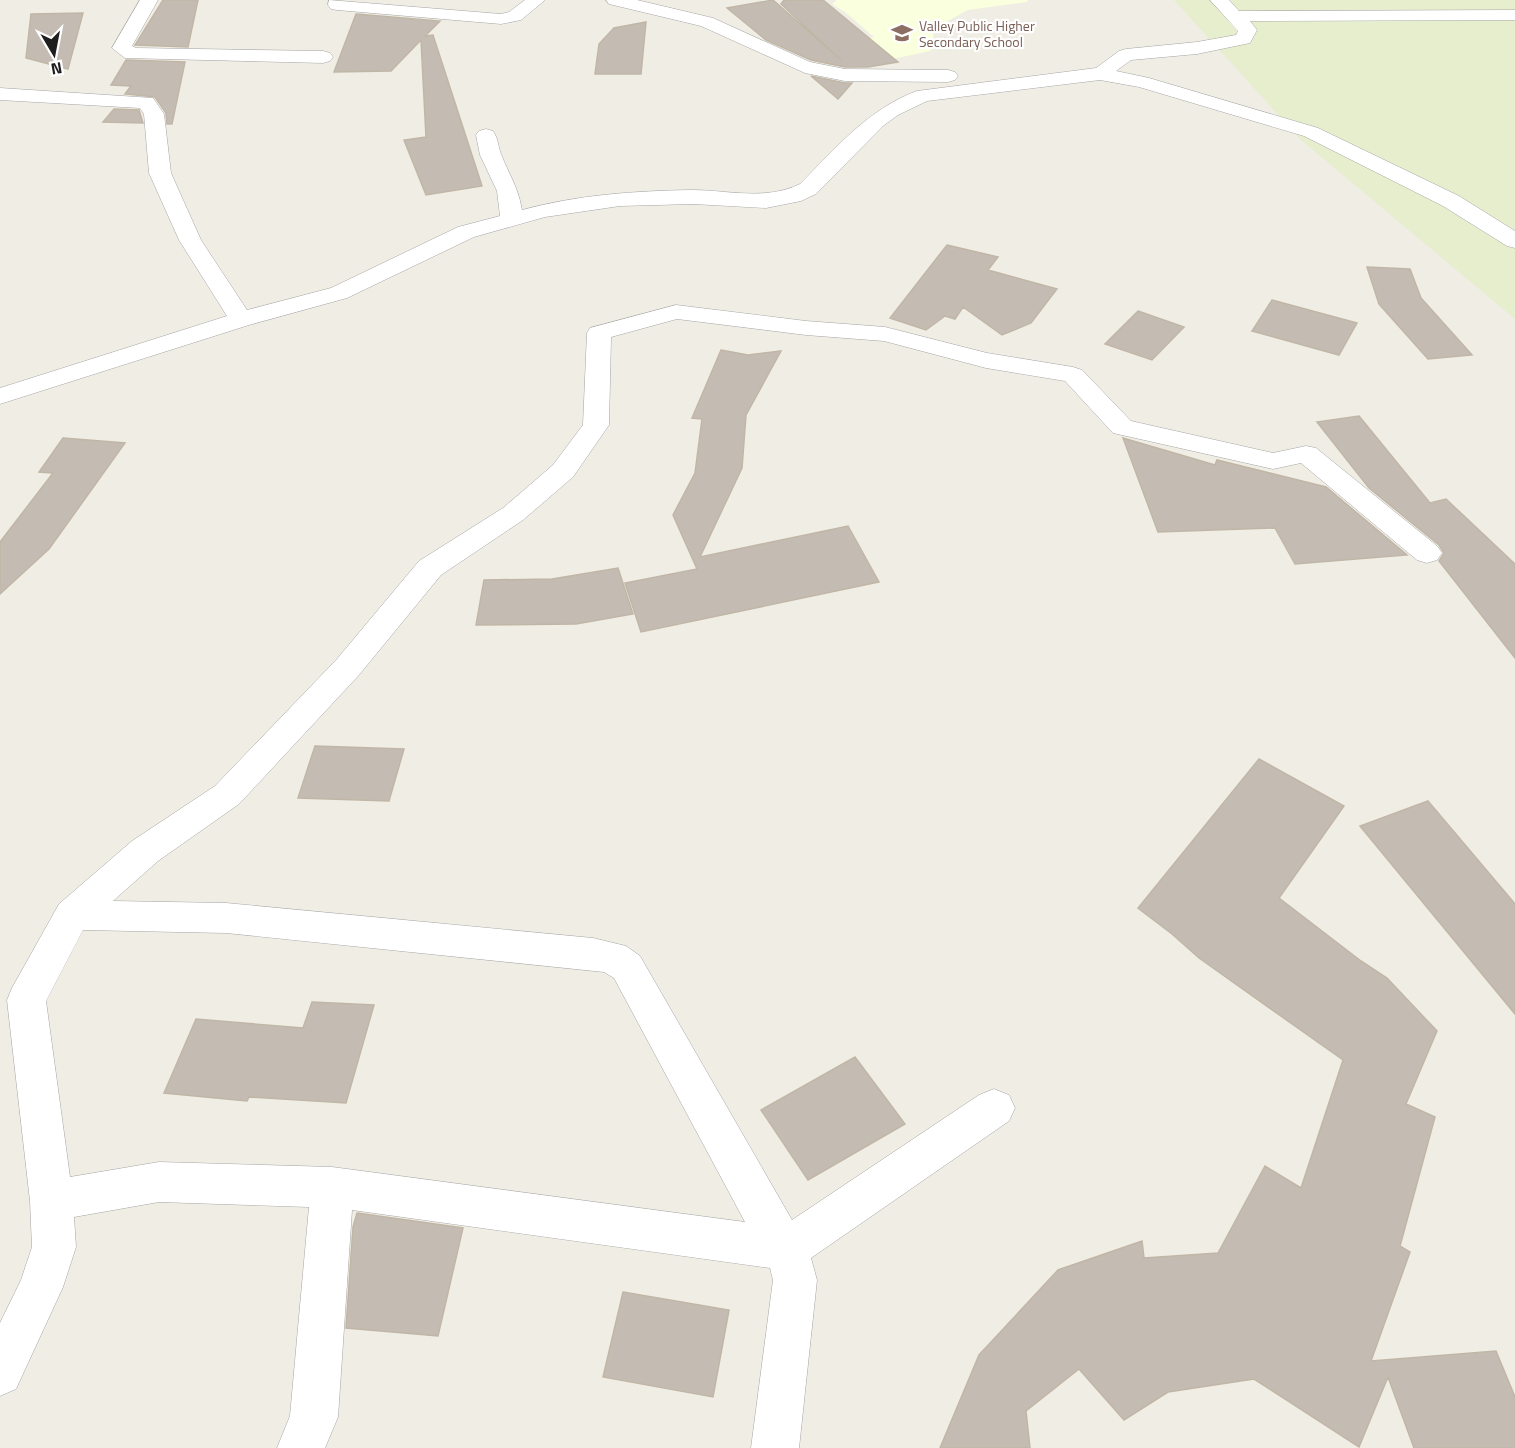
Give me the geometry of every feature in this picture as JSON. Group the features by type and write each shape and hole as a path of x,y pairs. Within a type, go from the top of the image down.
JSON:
{"street":[{"path":"149,0 121,48 132,54 323,57"},
{"path":"338,0 337,5 501,19 515,16 536,0"},
{"path":"615,0 707,22 805,67 845,75 1100,74 1142,82 1311,132 1451,201 1515,241"},
{"path":"704,0 709,10 707,22"},
{"path":"0,396 242,319 339,293 466,232 543,211 620,200 693,197 766,201 793,196 808,189 882,115 908,99 924,94 1100,74 1126,55 1197,48 1243,39 1248,30 1219,0"},
{"path":"1234,16 1515,15"},
{"path":"0,94 146,102 154,114 160,173 190,240 242,319"},
{"path":"486,135 491,155 508,191 512,219"},
{"path":"0,1373 41,1287 54,1247 52,1201 26,1000 72,915 145,851 227,795 348,667 430,568 513,514 563,471 596,425 599,333 676,312 806,328 885,334 986,360 1073,375 1122,427 1273,462 1306,454 1427,553"},
{"path":"72,915 226,918 613,957 627,967 768,1222 787,1249 795,1280 774,1448"},
{"path":"52,1201 159,1182 332,1187 787,1249 994,1108"},
{"path":"300,1448 314,1417 332,1187"}],"shaded area":[{"name":"Valley Public Higher Secondary School","path":"837,0 1028,0 1027,2 968,10 933,29 934,44 930,51 893,59 862,40 874,37 832,4"},
{"path":"1174,0 1515,0 1515,319 1301,140"}],"building":[{"path":"163,0 198,0 188,47 135,45"},
{"path":"773,0 841,60 781,4 784,0 823,0 898,62 868,67 845,67 811,60 766,40 727,8"},
{"path":"83,13 68,69 26,58 31,14"},
{"path":"356,14 440,21 425,36 433,35 482,186 426,195 404,140 426,137 421,40 391,71 334,72"},
{"path":"646,22 641,74 595,74 599,44 614,28"},
{"path":"126,60 185,62 172,124 167,124 166,113 155,97 125,94 131,86 111,85"},
{"path":"811,76 845,83 852,83 838,99"},
{"path":"114,109 139,110 143,123 103,122"},
{"path":"947,245 998,257 988,270 1057,289 1031,323 1002,335 963,307 955,319 945,316 926,330 890,318"},
{"path":"1367,267 1410,269 1421,298 1472,355 1428,359 1379,304"},
{"path":"1272,300 1357,323 1339,355 1252,331"},
{"path":"1138,311 1184,327 1152,360 1105,344"},
{"path":"721,350 748,355 781,351 746,415 742,468 700,557 848,526 879,582 641,632 625,583 697,569 673,515 695,473 702,419 692,418"},
{"path":"1359,416 1430,503 1446,499 1515,564 1515,658 1439,561 1444,553 1439,545 1369,488 1317,422"},
{"path":"63,438 125,443 49,549 0,594 0,542 53,473 39,472"},
{"path":"1123,438 1215,465 1217,460 1326,487 1407,555 1295,564 1275,528 1158,532"},
{"path":"618,568 633,614 576,624 476,625 484,580 552,579"},
{"path":"315,746 404,749 389,801 298,798"},
{"path":"1259,759 1344,806 1279,898 1361,961 1387,978 1437,1031 1406,1104 1435,1117 1400,1246 1410,1252 1371,1361 1496,1351 1515,1397 1515,1448 1414,1448 1388,1377 1359,1447 1254,1379 1168,1392 1124,1420 1079,1369 1026,1411 1030,1448 940,1448 979,1355 1058,1270 1142,1241 1144,1258 1218,1253 1265,1166 1301,1188 1343,1060 1199,958 1138,908"},
{"path":"1428,801 1515,904 1515,1014 1360,826"},
{"path":"312,1002 374,1005 346,1103 249,1097 247,1101 164,1093 196,1019 303,1028"},
{"path":"855,1057 905,1124 808,1180 761,1110"},
{"path":"357,1213 463,1228 438,1336 346,1328 353,1227"},
{"path":"623,1292 729,1310 713,1397 603,1377"}],"place":[{"name":"Valley Public Higher Secondary School","path":"902,33"}]}
